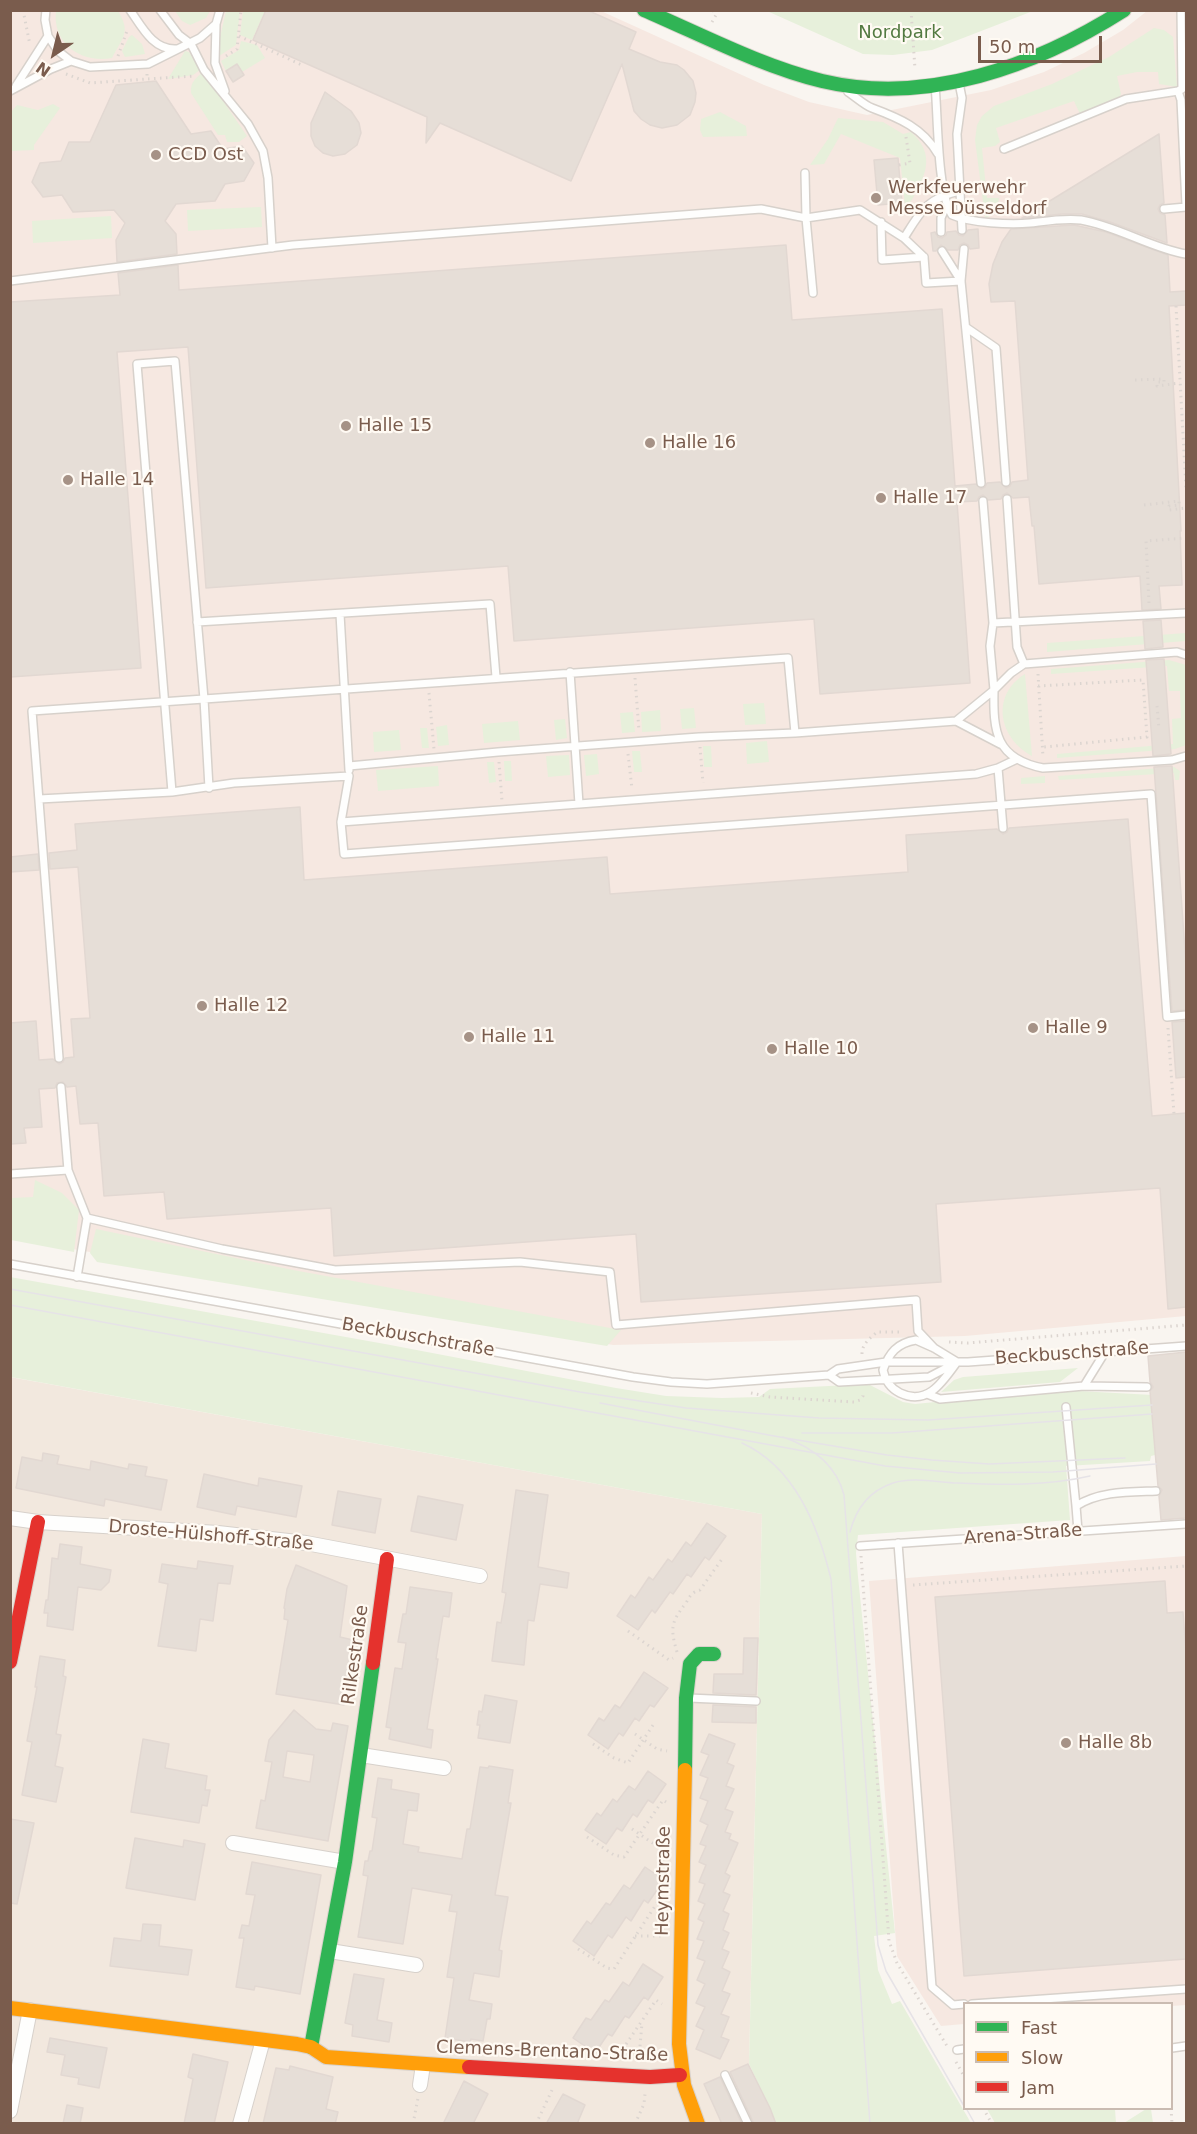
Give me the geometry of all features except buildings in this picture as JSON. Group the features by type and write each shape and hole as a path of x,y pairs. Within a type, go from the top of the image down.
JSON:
{"street":[{"path":"644,10 774,66 838,85 889,88 959,81 1017,65 1048,53 1102,26 1124,10"},
{"name":"Droste-Hülshoff-Straße","path":"10,1518 38,1522 218,1533 306,1543 480,1576"},
{"path":"10,1662 38,1522"},
{"name":"Rilkestraße","path":"311,2047 345,1862 387,1559"},
{"name":"Heymstraße","path":"698,2124 687,2100 680,2075 679,2010 686,1698 690,1664 699,1654 714,1654"},
{"path":"361,1755 444,1768"},
{"path":"233,1843 345,1862"},
{"path":"330,1951 416,1965"},
{"name":"Clemens-Brentano-Straße","path":"10,2008 311,2047 326,2057 423,2065 642,2077 680,2075"},
{"path":"10,2111 30,2010"},
{"path":"240,2124 262,2040"},
{"name":"Clemens-Brentano-Straße","path":"420,2085 423,2065"}],"lane":[{"path":"46,10 48,36 58,51 71,61 90,67 148,64 191,44 216,24"},
{"path":"130,10 147,35 159,46 169,50 178,49"},
{"path":"160,10 179,35 191,44 204,70 248,124 263,151 268,178 272,248"},
{"path":"220,10 216,24 215,63 227,96"},
{"path":"1004,149 1126,99 1178,91 1183,86 1181,10"},
{"path":"13,89 48,36"},
{"path":"13,89 71,61"},
{"path":"959,81 962,98 957,134 962,230"},
{"path":"838,85 871,108 898,117 922,133 940,156"},
{"path":"936,85 940,156 946,206 941,218 941,232"},
{"path":"1164,209 1186,206 1181,100 1178,91"},
{"path":"805,172 806,218 813,293"},
{"path":"904,238 926,206 945,195 959,191"},
{"path":"946,206 952,215 961,219 1029,223 1043,220 1081,220 1186,254"},
{"path":"10,281 293,245 761,209 806,218 860,210 904,238 924,257 926,283 961,281"},
{"path":"880,222 882,260 924,257"},
{"path":"964,249 961,281 981,483"},
{"path":"942,251 961,281"},
{"path":"967,328 996,348 1006,482"},
{"path":"172,792 137,364 175,361 204,699 209,788"},
{"path":"1007,499 1017,647 1024,664"},
{"path":"983,501 993,623 990,646 994,690 993,719 1000,744"},
{"path":"197,622 490,604 496,677"},
{"path":"993,623 1186,613"},
{"path":"340,614 349,766 340,822 344,854 1150,794 1167,1017 1186,1015"},
{"path":"956,721 1024,664 1178,652 1186,655"},
{"path":"59,1058 32,711 788,657 795,733"},
{"path":"570,672 577,747 579,804"},
{"path":"349,766 435,756 956,721 1000,744 1017,759 1043,768 1172,760 1186,756"},
{"path":"340,822 970,775 998,768 1017,759"},
{"path":"998,768 1003,828"},
{"path":"39,799 172,792 234,783 349,776"},
{"path":"61,1087 68,1170 87,1218 77,1277"},
{"path":"10,1174 68,1170"},
{"path":"87,1218 192,1242 335,1270 520,1262 610,1272 616,1325 916,1300 918,1330 934,1348"},
{"name":"Beckbuschstraße","path":"10,1264 671,1382 707,1384 829,1375 838,1369 886,1362 957,1362 1186,1346"},
{"path":"916,1340 934,1348 957,1362 940,1383 927,1394 912,1398 895,1390 885,1379 883,1370 894,1349 916,1340"},
{"path":"1084,1386 1105,1352"},
{"name":"Beckbuschstraße","path":"829,1375 839,1382 929,1377 957,1362"},
{"path":"927,1394 940,1399 1084,1386 1147,1387"},
{"path":"1066,1407 1078,1531"},
{"path":"1076,1506 1104,1494 1156,1491"},
{"name":"Arena-Straße","path":"860,1546 1186,1524"},
{"path":"898,1544 932,1987 953,2005 963,2004"},
{"path":"686,1698 756,1701"},
{"path":"1001,2002 1186,1989"},
{"path":"725,2075 746,2123"}],"path":[{"path":"911,10 915,86"},
{"path":"239,36 304,66"},
{"path":"898,117 907,139 910,163 899,165"},
{"path":"1176,306 1186,489"},
{"path":"1135,380 1164,379 1164,381 1157,382 1157,386 1180,383"},
{"path":"1144,505 1179,501 1179,505 1169,506 1169,510 1186,508"},
{"path":"1149,616 1146,541 1186,538"},
{"path":"1038,662 1044,747 1043,768"},
{"path":"634,667 640,742"},
{"path":"1038,686 1143,680 1147,737 1044,747"},
{"path":"428,684 435,756"},
{"path":"1157,706 1159,729"},
{"path":"699,737 704,794"},
{"path":"627,743 633,799"},
{"path":"498,752 503,810"},
{"path":"1167,1017 1174,1114"},
{"path":"862,1361 862,1349 877,1332 909,1332 953,1344 1186,1325"},
{"path":"749,1393 770,1397 854,1402 863,1396 863,1386"},
{"path":"860,1546 889,1941 897,1963 963,2074"},
{"path":"628,1631 669,1660 676,1657 673,1620 693,1592 700,1590 722,1559"},
{"path":"902,1586 1186,1566"},
{"path":"593,1744 614,1758 628,1763 654,1722"},
{"path":"635,1734 657,1749 685,1754"},
{"path":"587,1837 614,1855 624,1857 663,1800 676,1808 684,1809"},
{"path":"632,1829 654,1844 683,1845"},
{"path":"578,1949 607,1968 614,1969 657,1903 674,1913 681,1914"},
{"path":"635,1936 681,1935"},
{"path":"611,2065 656,2000 672,2010 679,2010"},
{"path":"635,2124 645,2104 642,2077 642,2021"},
{"path":"536,2124 553,2091 553,2072"},
{"path":"414,2124 420,2085"},
{"path":"984,2110 992,2124"}],"shaded area":[{"path":"10,11 601,11 764,85 809,102 867,115 991,90 1044,72 1084,53 1123,30 1147,11 1186,11 1186,1316 965,1336 613,1345 11,1238"},
{"path":"10,1377 762,1514 749,2064 776,2123 11,2123"},
{"name":"Halle 8b","path":"1186,1556 1186,2005 1173,2006 1173,2002 963,2002 963,2024 941,2026 897,1956 869,1581"}],"green space":[{"path":"56,11 118,11 125,30 112,58 90,58 71,49 59,33"},
{"path":"175,11 210,11 206,18 190,25 182,21"},
{"path":"226,11 240,11 236,45 219,56 219,42"},
{"path":"243,11 265,11 252,40 240,35"},
{"name":"Nordpark","path":"767,11 1033,11 932,50 893,55 863,54"},
{"path":"1154,28 1164,30 1173,37 1177,87 1159,84 1158,72 1137,72 1117,76 1121,94 1118,99 1080,114 1074,101 996,128 1000,142 995,146 982,148 987,198 999,198 998,203 988,203 989,217 985,217 975,140 977,125 982,116 994,106 1052,84 1109,57"},
{"path":"132,35 142,44 145,54 125,57 122,51"},
{"path":"241,41 257,45 265,58 242,72 236,64 226,71 221,61 239,50"},
{"path":"185,51 189,52 200,70 193,75 168,79"},
{"path":"203,72 247,136 239,142 227,142 225,135 218,135 191,93 193,83"},
{"path":"53,104 60,108 34,145 34,150 11,151 11,112 17,105 38,110"},
{"path":"720,112 746,126 747,136 703,137 700,130 701,119"},
{"path":"838,118 883,122 903,134 911,132 918,139 925,153 926,168 909,203 905,206 900,158 841,134 824,164 810,165 828,139"},
{"path":"261,207 262,227 188,231 187,210"},
{"path":"111,216 112,238 33,243 32,221"},
{"path":"1186,633 1186,641 1047,652 1047,643"},
{"path":"1169,660 1186,665 1186,745 1175,749 1057,758 1057,754 1173,744 1172,719 1181,718 1180,691 1169,691 1167,666 1051,674 1051,669"},
{"path":"1025,674 1032,756 1012,739 1003,716 1003,705 1007,694 1014,683"},
{"path":"764,703 766,724 745,725 743,704"},
{"path":"694,708 696,728 682,729 680,709"},
{"path":"660,710 661,731 642,732 641,712"},
{"path":"633,712 635,732 622,733 620,713"},
{"path":"565,719 567,738 556,740 554,720"},
{"path":"518,721 520,740 484,743 482,724"},
{"path":"447,725 449,745 438,746 436,727"},
{"path":"420,728 427,728 429,748 422,748"},
{"path":"399,730 401,750 374,752 373,732"},
{"path":"767,741 769,762 747,764 746,743"},
{"path":"703,746 711,746 712,767 704,767"},
{"path":"632,751 640,751 642,772 634,772"},
{"path":"597,754 599,774 586,776 584,755"},
{"path":"569,755 570,775 548,777 546,756"},
{"path":"504,761 511,761 512,781 505,781"},
{"path":"487,762 494,762 496,782 489,783"},
{"path":"438,766 439,786 378,791 376,770"},
{"path":"1174,767 1180,771 1179,780 1175,780 1174,773 1059,780 1058,776"},
{"path":"1045,776 1045,783 1021,784 1021,778"},
{"path":"35,1180 62,1193 79,1210 74,1252 11,1240 11,1198 33,1197"},
{"path":"96,1229 293,1270 621,1330 607,1346 97,1262 90,1253"},
{"path":"10,1277 666,1396 759,1397 770,1389 868,1384 903,1402 915,1404 1059,1390 1153,1395 1159,1454 1151,1456 1150,1461 1066,1466 1070,1520 858,1535 856,1553 858,1577 895,1933 874,1936 878,1970 892,2004 900,2001 971,2123 776,2123 749,2064 762,1514 11,1377"},
{"path":"1078,1368 1060,1382 941,1392 954,1380 963,1377"},
{"path":"988,2110 1115,2110 1116,2123 995,2123"},
{"path":"1144,2110 1151,2110 1153,2123 1124,2123"}],"tram line":[{"path":"10,1289 580,1392 686,1408 819,1418 928,1420 1152,1405"},
{"path":"10,1305 885,1466 960,1473 1053,1472 1156,1464"},
{"path":"600,1403 774,1436 887,1455 932,1460 989,1464 1125,1458"},
{"path":"802,1433 892,1433 1152,1414"},
{"path":"783,1437 804,1446 821,1458 835,1474 844,1495 878,1945 886,1971 963,2104"},
{"path":"742,1443 761,1454 790,1483 811,1519 831,1579 870,2124"},
{"path":"850,1532 856,1515 870,1496 885,1486 901,1481 1024,1484 1057,1482 1090,1476"},
{"path":"967,2110 975,2124"}],"traffic: fast":[{"path":"644,10 755,59 800,75 862,87 901,88 940,84 979,76 1017,64 1090,30 1124,10"},
{"path":"685,1770 686,1698 690,1664 699,1654 714,1654"},
{"path":"311,2047 345,1862 373,1663"}],"traffic: slow":[{"path":"685,1770 679,2044 684,2085 698,2124"},
{"path":"10,2008 297,2044 311,2047 326,2057 469,2067"}],"traffic: jam":[{"path":"10,1662 38,1522"},
{"path":"373,1663 387,1559"},
{"path":"469,2067 650,2077 680,2075"}],"place":[{"name":"CCD Ost","path":"156,155"},
{"name":"Werkfeuerwehr Messe Düsseldorf","path":"876,198"},
{"name":"Halle 15","path":"346,426"},
{"name":"Halle 16","path":"650,443"},
{"name":"Halle 14","path":"68,480"},
{"name":"Halle 17","path":"881,498"},
{"name":"Halle 12","path":"202,1006"},
{"name":"Halle 9","path":"1033,1028"},
{"name":"Halle 11","path":"469,1037"},
{"name":"Halle 10","path":"772,1049"},
{"name":"Halle 8b","path":"1066,1743"}]}
